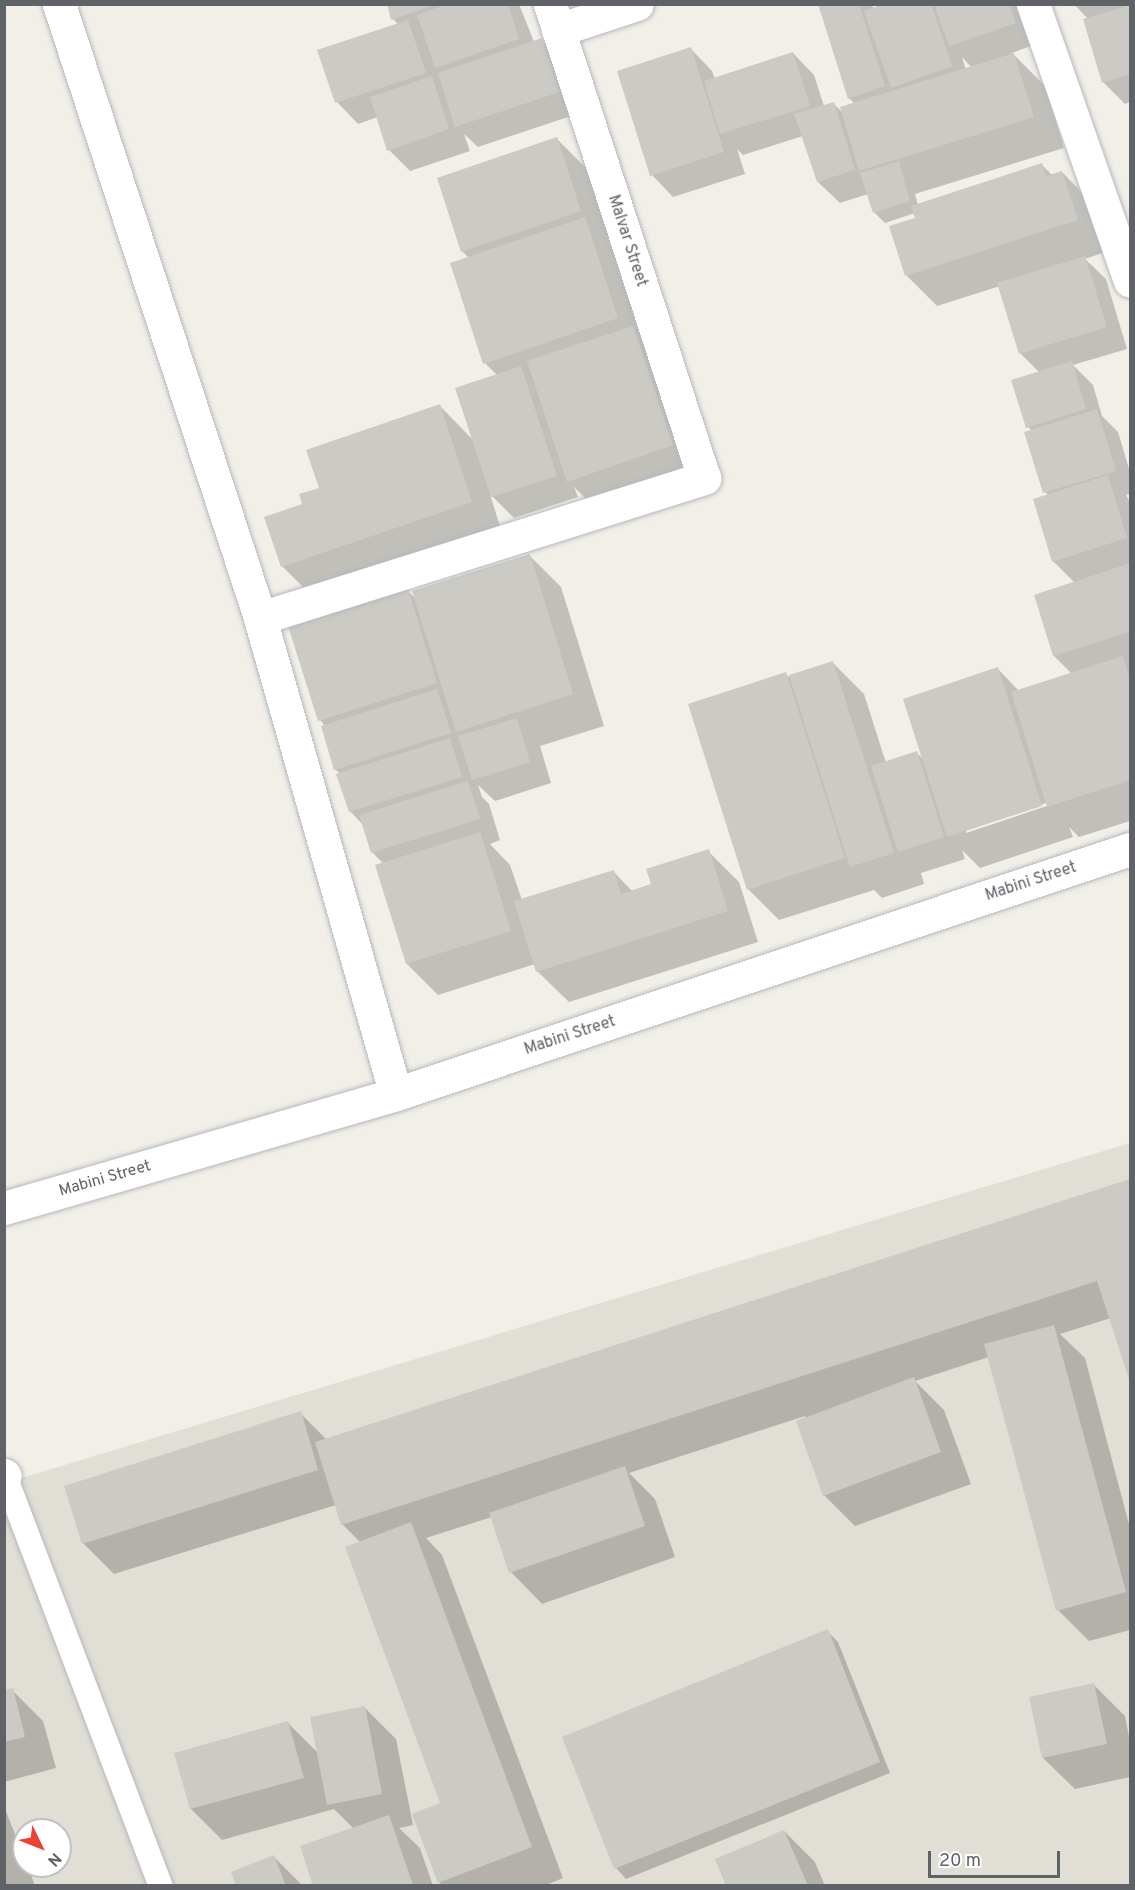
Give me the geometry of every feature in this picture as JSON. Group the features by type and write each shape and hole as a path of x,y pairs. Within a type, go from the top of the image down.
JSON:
{"street":[{"path":"58,4 260,618 396,1094"},
{"path":"554,17 638,4"},
{"path":"1033,4 1131,281"},
{"name":"Malvar Street","path":"260,618 704,478 554,17"},
{"name":"Mabini Street","path":"4,1208 396,1094 1131,849"}],"lane":[{"path":"5,1476 161,1886"}],"shaded area":[{"path":"1130,1143 1130,1885 5,1886 5,1483"}],"building":[{"path":"387,4 434,4 434,5 391,20"},
{"path":"447,4 508,4 519,39 435,68 417,15"},
{"path":"818,4 859,4 885,86 848,99"},
{"path":"883,4 931,4 952,66 891,88 864,11"},
{"path":"934,4 1009,4 1016,23 949,46"},
{"path":"1130,5 1130,74 1102,83 1083,19"},
{"path":"408,20 426,73 335,103 317,50"},
{"path":"542,38 560,92 455,127 438,73"},
{"path":"691,47 724,152 650,176 617,71"},
{"path":"793,52 810,106 720,134 704,81"},
{"path":"1014,53 1034,117 859,171 840,107"},
{"path":"432,76 449,129 387,151 370,97"},
{"path":"834,102 855,170 817,182 794,114"},
{"path":"557,137 581,211 461,252 437,178"},
{"path":"899,161 910,201 873,213 860,173"},
{"path":"1042,163 1046,176 1062,171 1078,220 905,276 889,226 915,218 911,206"},
{"path":"585,217 618,318 483,364 450,263"},
{"path":"1085,256 1107,327 1019,354 997,283"},
{"path":"633,326 673,445 567,482 527,361"},
{"path":"1072,361 1086,409 1026,428 1011,380"},
{"path":"521,366 557,476 491,497 455,388"},
{"path":"440,404 472,502 281,567 264,517 302,504 299,494 319,488 306,450"},
{"path":"1097,409 1116,471 1043,493 1024,432"},
{"path":"1108,475 1127,538 1052,562 1033,499"},
{"path":"530,554 573,694 456,732 412,591"},
{"path":"1130,563 1130,632 1053,656 1034,595"},
{"path":"408,589 437,683 318,721 288,626"},
{"path":"1123,656 1130,680 1130,780 1047,807 1011,692"},
{"path":"833,661 894,853 850,867 789,675"},
{"path":"998,667 1042,806 947,837 903,699"},
{"path":"786,672 845,858 747,890 688,704"},
{"path":"437,689 451,733 334,770 321,726"},
{"path":"517,718 530,762 472,780 458,736"},
{"path":"450,738 462,777 349,812 336,774"},
{"path":"917,751 944,837 898,852 871,766"},
{"path":"468,781 480,819 371,853 359,815"},
{"path":"480,832 511,931 406,964 375,865"},
{"path":"709,849 728,911 536,972 514,901 614,870 621,894 651,884 646,869"},
{"path":"1130,1179 1130,1382 1097,1281 341,1525 315,1442"},
{"path":"1054,1325 1126,1592 1056,1611 984,1344"},
{"path":"914,1377 941,1452 823,1496 796,1421"},
{"path":"301,1411 318,1470 82,1544 64,1486"},
{"path":"625,1466 645,1526 509,1573 489,1513"},
{"path":"411,1522 532,1847 438,1883 412,1814 440,1803 345,1547"},
{"path":"828,1629 880,1762 614,1869 562,1737"},
{"path":"1094,1683 1107,1744 1042,1758 1029,1697"},
{"path":"13,1688 25,1737 4,1742 4,1690"},
{"path":"365,1706 382,1794 327,1805 310,1717"},
{"path":"288,1721 304,1778 190,1809 174,1753"},
{"path":"389,1815 413,1885 313,1886 300,1846"},
{"path":"784,1830 808,1886 726,1886 715,1859"},
{"path":"274,1855 286,1886 236,1886 231,1872"}]}
